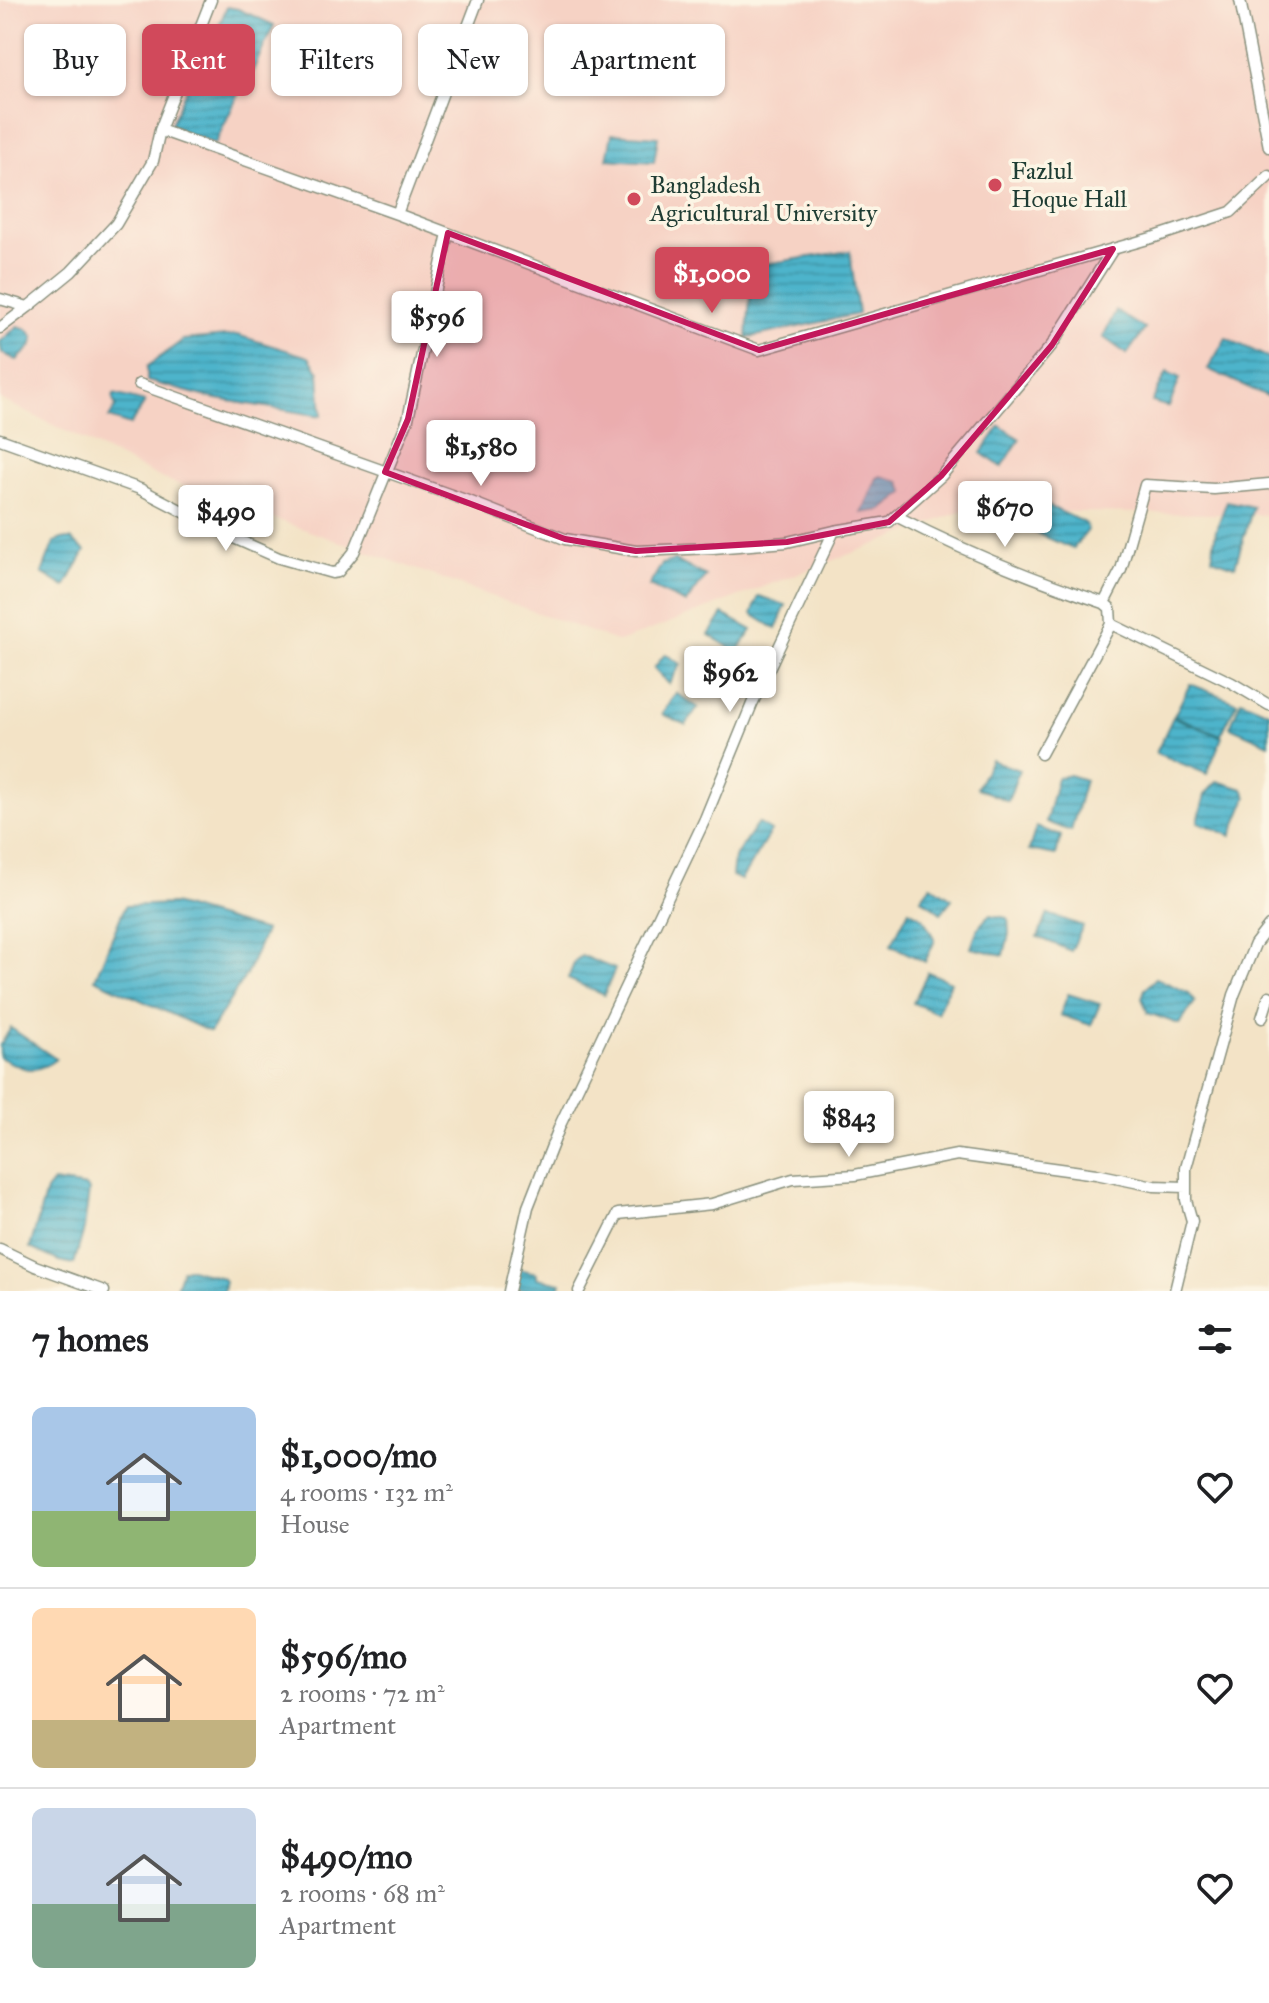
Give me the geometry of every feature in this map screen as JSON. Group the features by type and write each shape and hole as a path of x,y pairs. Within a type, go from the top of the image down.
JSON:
{"street":[{"path":"0,328 71,272 116,224 153,161 160,130 211,0"},
{"path":"397,214 478,0"},
{"path":"1240,0 1269,147"},
{"path":"160,130 397,214 759,350 1231,212 1269,176"},
{"path":"0,439 140,489 279,558 332,573 342,568 354,552 408,419 448,233"},
{"path":"139,384 565,539 636,551 787,542 889,522 941,476 1052,345 1113,249"},
{"path":"0,299 28,307"},
{"path":"1104,603 1121,570 1145,485 1214,489 1269,484"},
{"path":"896,516 976,555 1041,582 1104,603 1110,608 1111,624 1041,754"},
{"path":"509,1291 528,1207 561,1123 705,819 752,704 834,531"},
{"path":"1111,624 1232,683 1269,705"},
{"path":"1175,1291 1192,1221 1186,1168 1234,995 1255,944 1264,939 1269,926"},
{"path":"1262,1018 1269,996"},
{"path":"579,1291 618,1214 712,1204 793,1179 855,1175 957,1155 1096,1174 1154,1186 1186,1187"},
{"path":"0,1249 35,1266 104,1291"}],"highlighted area":[{"path":"448,233 759,350 1113,249 1052,345 941,476 889,522 787,542 636,551 565,539 385,472 408,419"}],"shaded area":[{"name":"Bangladesh Agricultural University","path":"0,0 1269,0 1269,515 965,510 619,642 161,478 0,399"}],"water":[{"path":"227,7 272,24 255,66 255,24 220,24"},
{"path":"183,96 238,96 215,144 170,126"},
{"path":"612,134 658,137 654,162 607,159"},
{"path":"850,251 858,314 747,338 751,282 758,265"},
{"path":"1116,311 1145,329 1127,354 1103,337"},
{"path":"18,326 27,329 34,337 31,347 17,360 2,353 0,342"},
{"path":"237,335 309,357 319,372 322,416 211,398 147,381 147,367 183,340"},
{"path":"1226,338 1269,358 1269,397 1208,369"},
{"path":"1167,372 1180,378 1169,407 1152,402"},
{"path":"114,394 145,402 130,425 109,418 116,406"},
{"path":"1000,426 1020,439 1002,467 981,453"},
{"path":"881,476 900,482 905,493 882,510 862,513 877,478"},
{"path":"1029,497 1085,523 1088,530 1073,549 1015,524 1018,510"},
{"path":"1227,501 1253,507 1235,566 1212,558 1216,530"},
{"path":"71,539 85,551 65,587 42,573 54,542"},
{"path":"674,560 706,576 686,603 649,586 662,564"},
{"path":"759,596 786,605 776,629 752,614"},
{"path":"723,614 752,630 737,652 709,635"},
{"path":"665,654 681,664 669,684 654,668"},
{"path":"1190,684 1237,702 1221,735 1174,716"},
{"path":"676,693 698,707 686,725 662,714"},
{"path":"1241,700 1269,712 1269,744 1230,727"},
{"path":"1173,717 1222,737 1207,774 1156,753"},
{"path":"991,760 1019,770 1008,801 977,788"},
{"path":"1069,775 1085,780 1071,831 1046,822 1057,778"},
{"path":"1217,781 1243,789 1247,797 1231,836 1198,822 1205,795"},
{"path":"758,823 771,831 741,880 732,876 734,858"},
{"path":"1036,827 1061,836 1056,855 1029,850"},
{"path":"931,885 952,899 941,913 921,898"},
{"path":"173,904 265,931 247,973 210,1032 95,979 125,906"},
{"path":"909,910 923,918 935,940 925,962 891,945"},
{"path":"1048,914 1083,926 1071,951 1038,937"},
{"path":"989,915 1008,918 1009,934 1004,955 971,948 978,928"},
{"path":"582,956 615,969 604,995 568,979 575,961"},
{"path":"928,972 951,982 937,1013 913,1003"},
{"path":"1156,978 1189,993 1195,1002 1179,1024 1148,1013 1142,998 1145,989"},
{"path":"1068,994 1100,1004 1091,1025 1060,1015"},
{"path":"11,1028 56,1059 41,1068 28,1069 0,1057 0,1045"},
{"path":"53,1182 87,1187 89,1191 84,1229 74,1264 30,1248 46,1191"},
{"path":"187,1268 222,1278 225,1281 223,1291 175,1291 182,1270"},
{"path":"518,1269 537,1273 537,1278 561,1283 559,1291 514,1289"}],"place":[{"name":"Fazlul Hoque Hall","path":"995,185"},
{"name":"Bangladesh Agricultural University","path":"634,199"}]}
